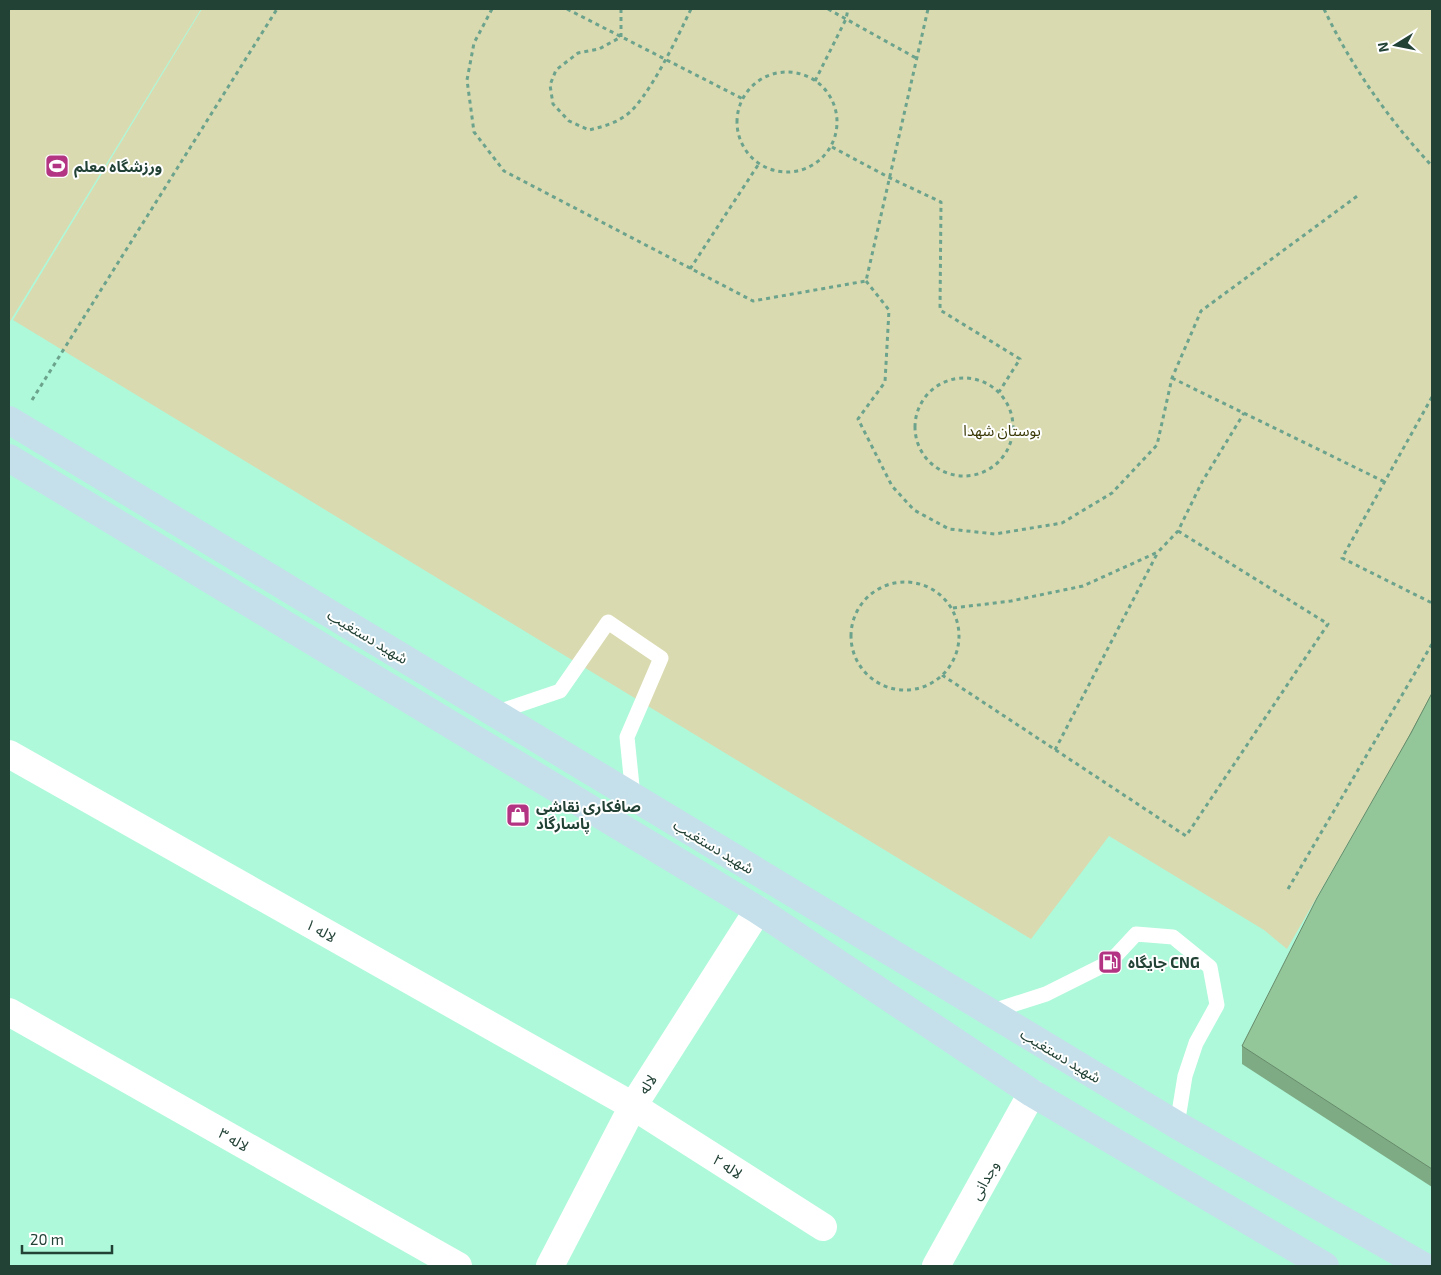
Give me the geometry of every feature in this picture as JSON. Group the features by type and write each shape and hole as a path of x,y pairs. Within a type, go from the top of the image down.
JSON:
{"main road":[{"name":"شهید دستغیب","path":"13,422 1177,1125 1423,1266"},
{"path":"9,458 758,910 1032,1093 1325,1266"}],"street":[{"name":"لاله ۱","path":"9,754 633,1106"},
{"name":"لاله","path":"550,1266 633,1106 758,910"},
{"name":"لاله ۳","path":"9,1012 458,1266"},
{"name":"وجدانی","path":"936,1266 1032,1093"},
{"name":"لاله ۲","path":"633,1106 822,1227"}],"lane":[{"path":"495,713 560,691 608,622 661,658 627,737 633,796"},
{"path":"990,1012 1046,994 1110,962 1136,934 1173,937 1210,967 1217,1005 1196,1043 1185,1076 1177,1125"}],"path":[{"path":"13,422 277,9"},
{"path":"492,9 474,44 467,80 474,132 504,171 753,301 866,281"},
{"path":"567,9 743,99"},
{"path":"621,9 621,36"},
{"path":"621,36 599,49 578,53 556,70 550,85 553,104 569,120 589,130 608,125 626,116 642,97 691,9"},
{"path":"828,9 916,58"},
{"path":"815,81 846,19 848,9"},
{"path":"866,281 928,9"},
{"path":"1324,9 1340,42 1404,136 1432,166"},
{"path":"786,71 807,75 824,87 835,105 838,126 832,147 818,163 799,172 778,173 758,165 744,149 736,129 738,108 743,99 748,89 765,76 786,71"},
{"path":"832,147 890,178 941,202 940,310 1020,359 999,392"},
{"path":"690,269 758,165"},
{"path":"866,281 889,310 884,382 858,419 892,486 914,510 949,529 995,534 1062,523 1112,493 1157,445 1172,378 1202,312 1360,194"},
{"path":"955,378 979,379 999,392 1011,412 1013,436 1003,458 984,473 961,478 938,470 922,453 914,431 918,407 933,388 955,378"},
{"path":"1172,378 1385,482"},
{"path":"1432,397 1342,558 1432,603"},
{"path":"1055,750 1158,552 1178,531 1202,482 1244,413"},
{"path":"942,675 1186,836 1328,624 1178,531"},
{"path":"953,608 1011,601 1083,586 1158,552"},
{"path":"905,581 933,588 953,608 960,636 953,663 933,684 906,691 878,684 858,664 851,636 858,608 878,588 905,581"},
{"path":"1288,889 1432,644"}],"green space":[{"name":"ورزشگاه معلم","path":"9,9 201,9 9,323"},
{"name":"بوستان شهدا","path":"202,9 1432,9 1432,697 1287,949 1264,930 1109,836 1031,939 13,320"}],"building":[{"path":"1432,693 1432,1169 1242,1046 1317,898"}],"place":[{"name":"ورزشگاه معلم","path":"57,166"},
{"name":"صافکاری نقاشی پاسارگاد","path":"518,815"},
{"name":"جایگاه CNG","path":"1110,962"}]}
